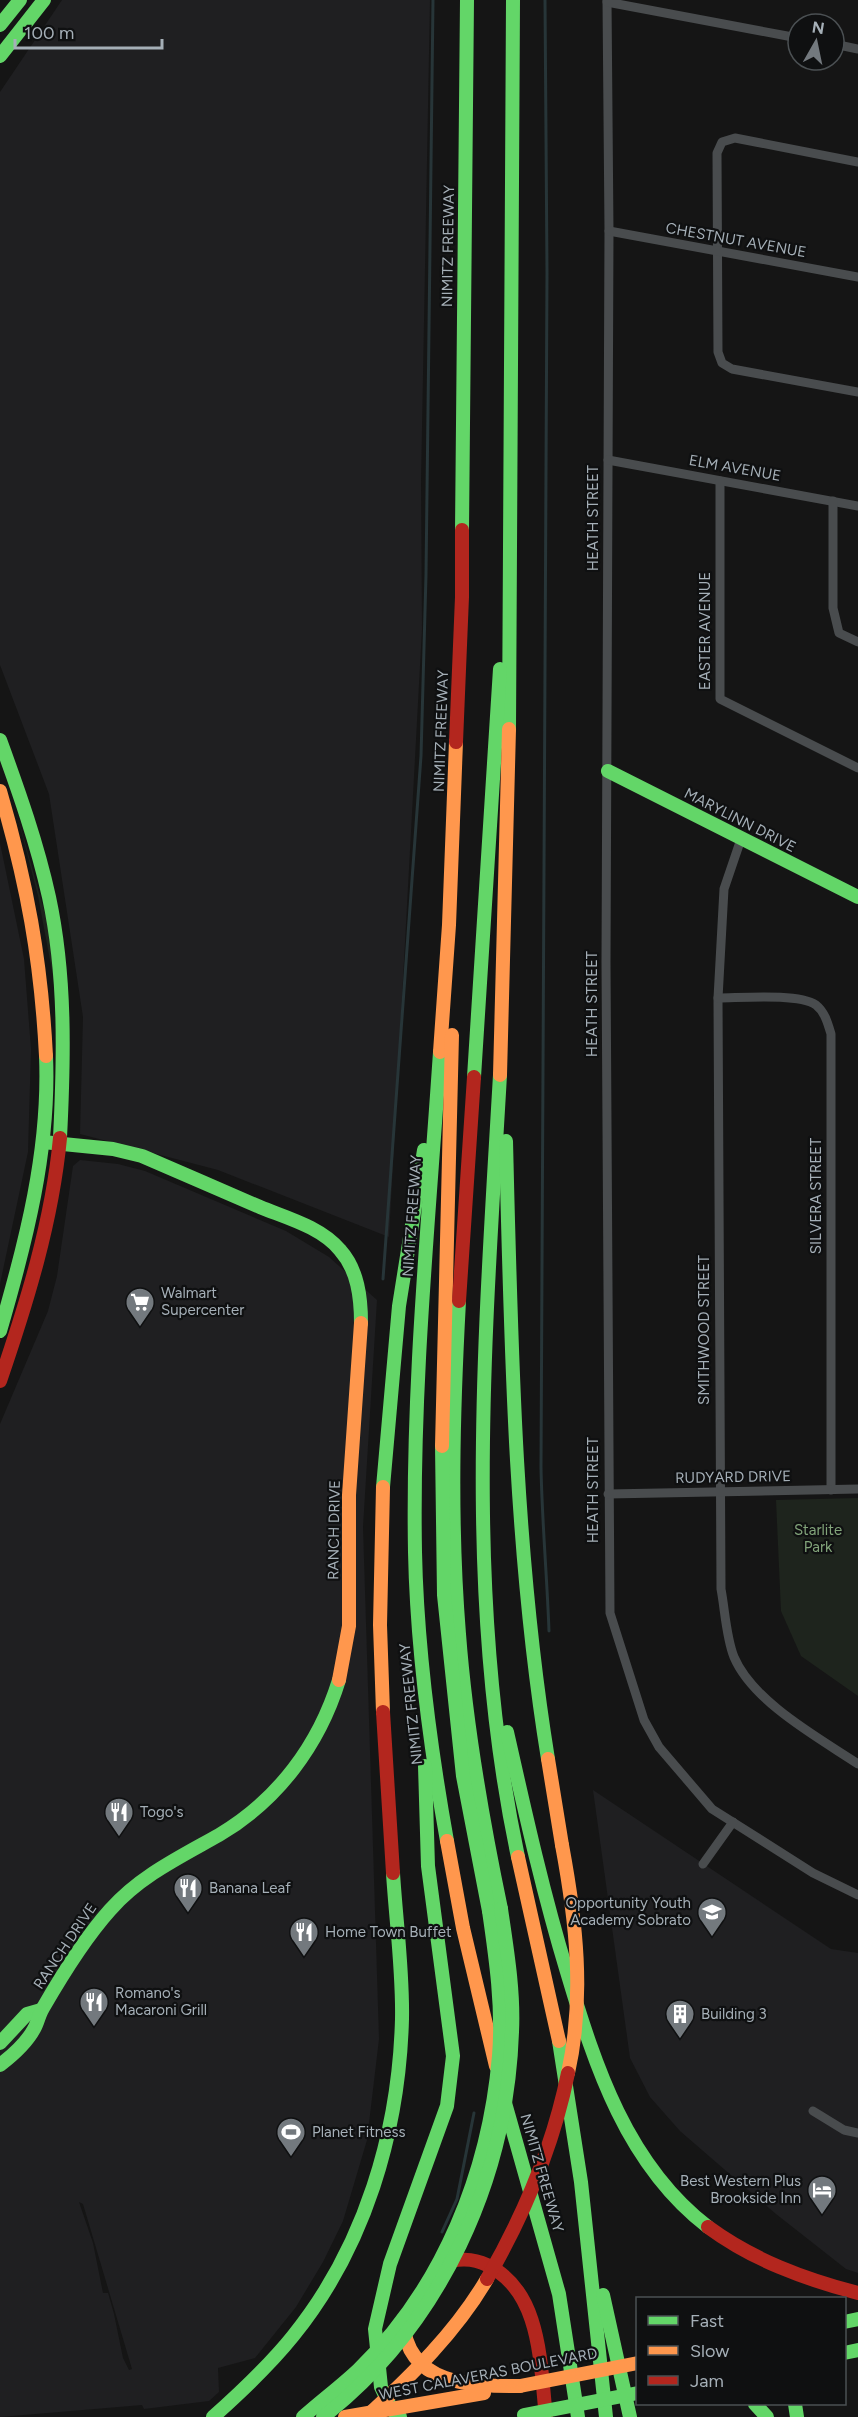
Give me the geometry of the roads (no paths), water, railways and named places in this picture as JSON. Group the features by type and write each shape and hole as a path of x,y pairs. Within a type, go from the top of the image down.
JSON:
{"main road":[{"path":"0,25 20,0"},
{"path":"0,56 44,0"},
{"name":"NIMITZ FREEWAY","path":"467,0 461,445 462,597 449,925 418,1380 414,1478 415,1553 425,1699 435,1776 464,1928 510,2122 559,2294 578,2417"},
{"name":"NIMITZ FREEWAY","path":"513,0 513,460 502,1007 482,1445 483,1544 489,1648 500,1747 513,1836 559,2043 584,2204 606,2417"},
{"path":"303,2417 356,2372 389,2335 419,2295 444,2254 479,2171 498,2085 502,2042 495,1910 466,1710 456,1594 453,1469 458,1330 513,460"},
{"path":"323,2417 364,2381 429,2302 454,2260 490,2175 510,2087 513,2042 510,1954 495,1910 463,1776 444,1595 442,1532 449,1114 466,666 462,597"},
{"path":"0,740 31,828 47,889 65,1027 61,1144 51,1209 36,1277 0,1381"},
{"name":"MARYLINN DRIVE","path":"608,771 858,897"},
{"path":"0,790 24,871 40,959 47,1028 43,1142 27,1239 0,1331"},
{"path":"366,2417 390,2398 426,2361 458,2322 499,2261 535,2189 563,2095 572,2052 578,2000 573,1906 542,1726 528,1598 510,1302 502,1007"},
{"path":"213,2417 260,2375 292,2338 338,2270 374,2192 387,2150 402,2059 400,1972 382,1704 380,1545 393,1347 414,1204 438,1070"},
{"name":"RANCH DRIVE","path":"0,2065 31,2036 39,2024 41,2010 96,1927 119,1899 146,1877 229,1830 258,1808 296,1767 326,1718 341,1674 349,1628 349,1496 361,1319 359,1291 349,1263 328,1238 315,1230 142,1156 113,1149 43,1142"},
{"path":"489,1648 552,1927 589,2043 622,2124 643,2157 667,2188 697,2218 730,2242 767,2263 812,2282 858,2293"},
{"path":"396,2413 381,2386 375,2329 390,2264 447,2106 453,2056 428,1866 425,1699"},
{"name":"RANCH DRIVE","path":"0,2043 27,2014 41,2010"},
{"path":"584,2204 630,2417"},
{"path":"520,2386 463,2385 440,2379 424,2367 409,2346 403,2325 406,2304 415,2285 429,2270 449,2261 472,2260 492,2265 509,2276 521,2291 528,2309 546,2417"},
{"name":"WEST CALAVERAS BOULEVARD","path":"345,2417 396,2413 636,2363"},
{"path":"518,2416 636,2393"},
{"path":"757,2405 767,2417"}],"street":[{"path":"607,1 786,36"},
{"name":"HEATH STREET","path":"607,1 609,1613 644,1720 659,1747 712,1809 813,1873 858,1895"},
{"path":"858,162 735,138 722,142 717,153 718,352 722,363 732,369 858,392"},
{"name":"CHESTNUT AVENUE","path":"609,231 858,277"},
{"name":"ELM AVENUE","path":"608,460 858,506"},
{"name":"EASTER AVENUE","path":"720,481 720,699 858,768"},
{"path":"833,501 833,608 839,633 858,642"},
{"name":"SMITHWOOD STREET","path":"741,839 724,889 718,998 721,1589 735,1657 772,1706 858,1764"},
{"name":"SILVERA STREET","path":"718,998 797,999 816,1005 827,1019 831,1034 831,1490"},
{"name":"RUDYARD DRIVE","path":"608,1494 858,1489"},
{"path":"703,1864 733,1822"},
{"path":"813,2111 844,2130 858,2133"}],"waterway":[{"path":"383,1279 421,756 426,575 433,0"},
{"path":"545,0 547,273 541,1467 549,1631"},
{"path":"442,2232 457,2199 474,2113"}],"place":[{"name":"Walmart Supercenter","path":"140,1328"},
{"name":"Togo's","path":"119,1838"},
{"name":"Banana Leaf","path":"188,1914"},
{"name":"Opportunity Youth Academy Sobrato","path":"712,1938"},
{"name":"Home Town Buffet","path":"304,1958"},
{"name":"Romano's Macaroni Grill","path":"94,2028"},
{"name":"Building 3","path":"680,2040"},
{"name":"Planet Fitness","path":"291,2158"},
{"name":"Best Western Plus Brookside Inn","path":"822,2216"}],"park label":[{"name":"Starlite Park","path":"818,1538"}]}
